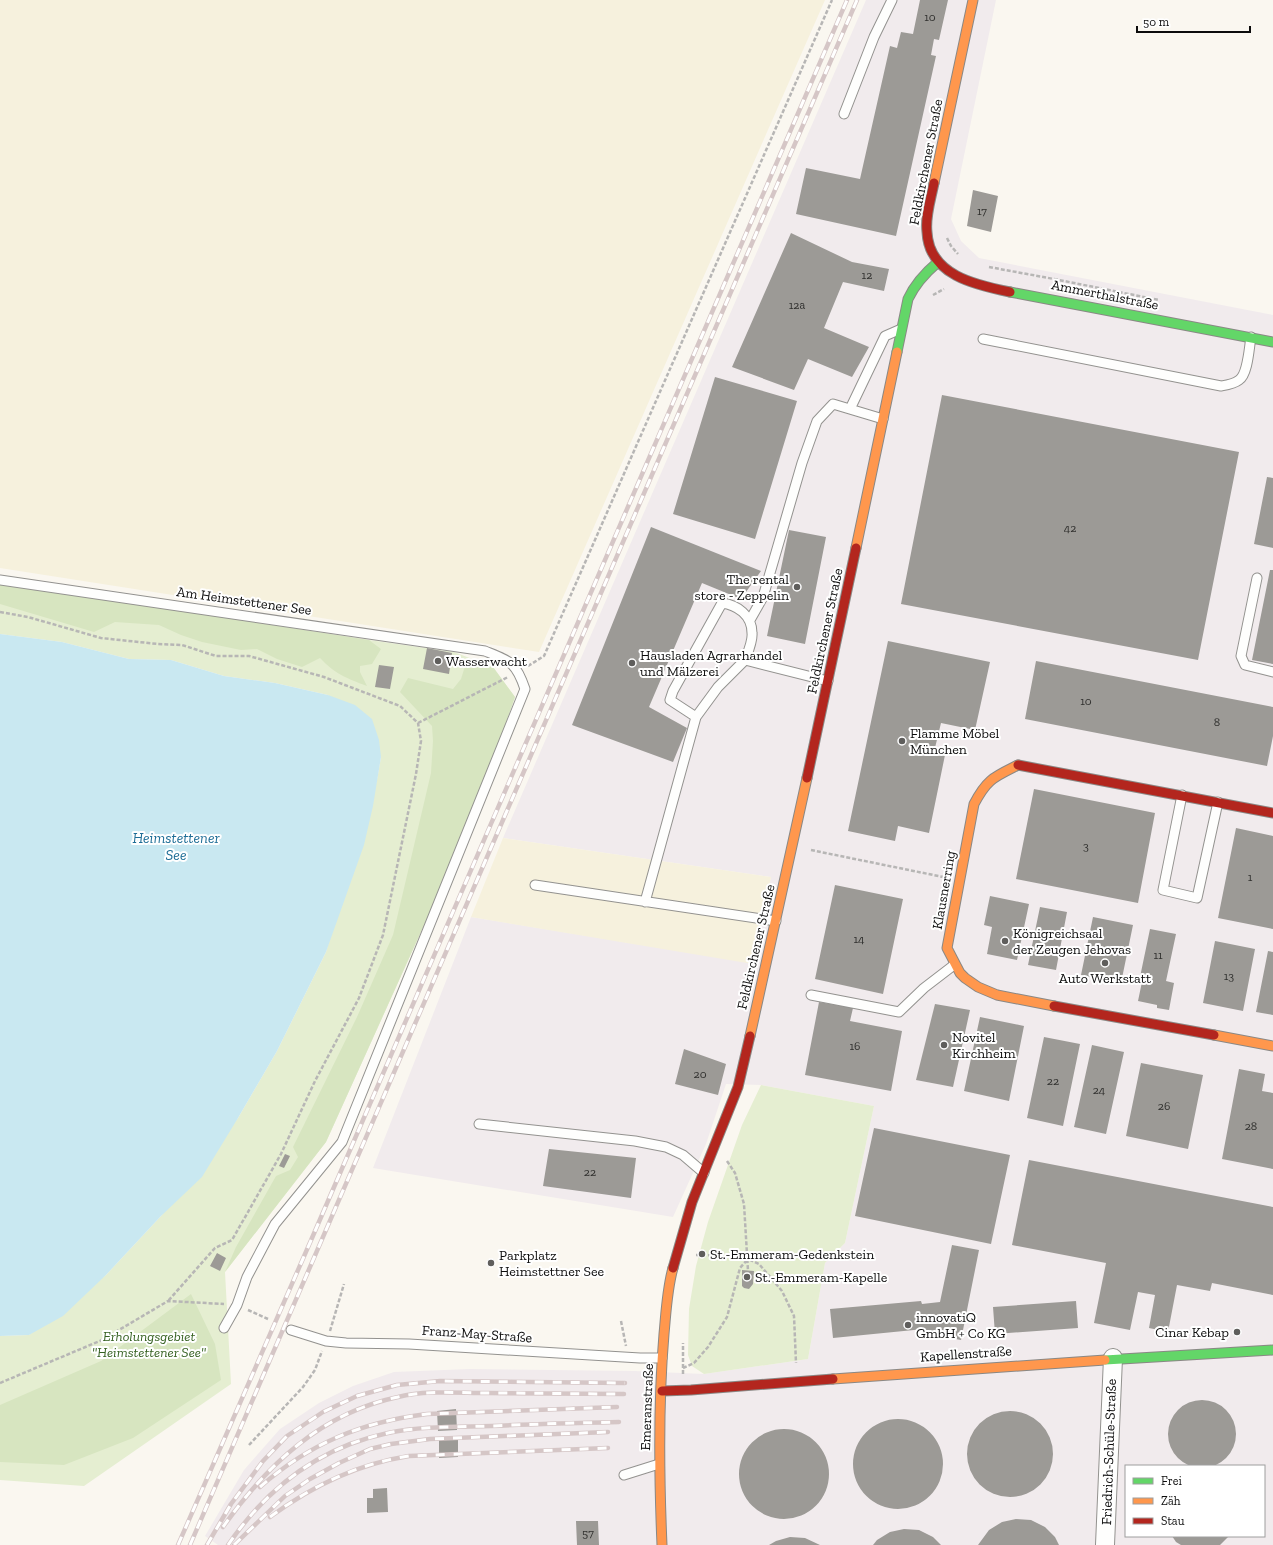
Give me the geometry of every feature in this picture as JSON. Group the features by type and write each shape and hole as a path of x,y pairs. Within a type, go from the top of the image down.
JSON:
{"street":[{"name":"Feldkirchener Straße","path":"672,1271 692,1202 738,1087 793,846 908,299 913,287 920,278 938,262 931,252 927,237 927,216 973,0"},
{"name":"Ammerthalstraße","path":"938,262 948,272 957,277 990,288 1273,342"},
{"name":"Klausnerring","path":"1273,813 1019,766 995,776 982,789 974,804 947,948 954,965 964,978 977,988 997,994 1273,1046"},
{"name":"Emeranstraße","path":"662,1545 659,1464 662,1358 672,1271"},
{"name":"Kapellenstraße","path":"662,1391 1113,1358 1273,1350"},
{"name":"Friedrich-Schüle-Straße","path":"1105,1545 1113,1358"}],"lane":[{"path":"844,114 874,37 892,0"},
{"path":"850,409 885,336 902,329"},
{"path":"982,339 1220,386 1231,384 1239,380 1244,374 1250,337"},
{"path":"750,620 763,597 802,463 817,421 833,404 883,419"},
{"path":"1257,578 1241,656 1245,666 1273,672"},
{"name":"Am Heimstettener See","path":"0,580 485,651 506,659 519,672"},
{"path":"645,902 696,717 718,687 745,660 753,634 750,620 732,604 722,603 673,691 670,700 696,717"},
{"path":"745,660 828,681"},
{"path":"224,1328 237,1305 247,1277 275,1224 342,1142 526,689 519,672"},
{"path":"1182,795 1163,890 1198,898 1218,802"},
{"path":"535,885 776,921"},
{"path":"811,995 899,1012 924,988 954,965"},
{"path":"479,1124 635,1140 666,1147 683,1155 704,1173"},
{"name":"Franz-May-Straße","path":"291,1330 327,1337 346,1343 409,1344 629,1358 662,1358"},
{"path":"624,1475 659,1464"}],"path":[{"path":"418,724 519,672 544,656 832,0"},
{"path":"946,237 951,246 963,258"},
{"path":"985,267 1054,278 1160,300"},
{"path":"0,612 28,617 101,638 182,645 216,656 249,656 324,677 400,706 418,724 421,741 416,774 383,935 359,998 315,1081 281,1154 232,1240 215,1248 168,1301 102,1340 0,1383"},
{"path":"793,846 959,880"},
{"path":"725,1158 735,1174 744,1204 748,1271"},
{"path":"693,1255 733,1256 748,1259 759,1264 782,1291 794,1316 796,1381"},
{"path":"683,1368 694,1363 708,1347 727,1316 740,1268 748,1259"},
{"path":"249,1445 303,1387 314,1370 327,1337 344,1284"},
{"path":"168,1301 237,1305 268,1319"},
{"path":"620,1321 629,1358"}],"shaded area":[{"path":"0,0 825,0 539,652 0,568"},
{"path":"866,0 996,0 951,219 961,241 979,258 1273,315 1273,1545 218,1545 205,1536 244,1470 280,1429 319,1403 353,1386 394,1372 470,1369 635,1371 704,1374 808,1359 825,1263 845,1243 874,1106 761,1085 726,1084 706,1144 673,1217 373,1168 471,917 753,963 771,877 503,838"},
{"path":"503,838 771,877 753,964 471,917"}],"green space":[{"name":"Erholungsgebiet \"Heimstettener See\"","path":"0,583 454,652 493,667 515,697 471,821 326,1142 225,1272 231,1384 84,1486 0,1480 0,1336 29,1335 106,1275 161,1216 238,1118 277,1051 326,952 377,780 381,757 328,695 275,683 224,676 171,660 129,659 62,642 0,634"},
{"path":"0,583 369,640 381,649 372,664 360,666 360,672 367,686 341,675 320,658 302,667 277,659 257,649 241,650 202,642 181,635 159,625 115,622 94,632 0,604"},
{"path":"466,663 493,667 515,697 471,821 326,1142 225,1272 236,1247 276,1176 290,1170 298,1157 293,1147 357,1017 393,935 431,773 433,741 432,726 400,692 408,678 453,689 461,679"},
{"path":"761,1085 874,1106 845,1243 825,1263 808,1359 704,1374 692,1366 688,1355 689,1309 696,1266 708,1222 742,1125"},
{"path":"191,1294 215,1344 221,1380 133,1438 64,1465 0,1462 0,1405 101,1361"}],"water":[{"name":"Heimstettener See","path":"0,634 62,642 129,659 171,660 224,676 275,683 328,695 355,705 372,719 379,740 381,757 373,806 364,845 326,952 277,1051 202,1177 161,1216 106,1275 63,1316 29,1335 0,1336"}],"building":[{"path":"920,0 948,0 939,40 934,39 931,55 936,56 896,236 796,214 806,168 860,179 890,46 897,48 901,32 913,34"},
{"path":"973,190 998,196 991,232 967,226"},
{"path":"791,233 852,262 889,269 884,291 843,282 824,328 869,347 852,377 808,359 794,390 732,367"},
{"path":"715,377 797,401 755,539 673,514"},
{"path":"942,395 1239,452 1198,660 901,604"},
{"path":"1267,477 1273,478 1273,548 1254,544"},
{"name":"Hausladen Agrarhandel und Mälzerei","path":"651,527 761,571 741,599 702,583 649,707 687,728 673,762 572,725"},
{"name":"The rental store - Zeppelin","path":"789,530 826,537 805,644 767,636"},
{"path":"1270,570 1273,570 1273,664 1252,660"},
{"name":"Flamme Möbel München","path":"888,641 990,662 975,730 941,723 934,752 945,755 929,833 898,826 895,841 848,831"},
{"name":"Wasserwacht","path":"427,648 452,653 449,674 423,669"},
{"path":"1036,661 1273,707 1273,736 1267,766 1025,719"},
{"path":"379,665 394,667 390,689 375,687"},
{"path":"1034,789 1155,813 1138,903 1016,879"},
{"path":"1236,828 1273,836 1273,929 1218,918"},
{"path":"835,885 903,899 883,994 815,979"},
{"name":"Königreichsaal der Zeugen Jehovas","path":"990,896 1029,904 1017,960 987,954 992,927 984,925"},
{"path":"1040,907 1067,912 1056,970 1028,965"},
{"path":"1093,917 1133,925 1121,983 1081,975"},
{"path":"1150,929 1176,934 1166,981 1174,983 1169,1010 1157,1008 1157,1005 1138,1001 1143,977 1140,977"},
{"path":"1215,941 1255,949 1243,1011 1203,1003"},
{"path":"1268,951 1273,952 1273,1015 1256,1012"},
{"path":"819,1002 853,1008 850,1021 902,1031 891,1091 805,1075"},
{"path":"935,1004 970,1010 953,1087 916,1080"},
{"path":"980,1017 1024,1026 1009,1101 964,1091"},
{"path":"1044,1037 1080,1044 1063,1126 1027,1118"},
{"path":"1092,1045 1124,1052 1106,1134 1074,1127"},
{"path":"684,1049 726,1064 718,1095 675,1084"},
{"path":"1141,1063 1203,1075 1188,1149 1126,1136"},
{"path":"1239,1069 1265,1074 1262,1091 1273,1093 1273,1169 1222,1159"},
{"path":"874,1128 1010,1155 991,1244 855,1216"},
{"path":"549,1149 636,1158 631,1198 543,1186"},
{"path":"285,1154 290,1156 284,1168 279,1166"},
{"path":"1029,1160 1273,1207 1273,1295 1212,1283 1210,1291 1177,1285 1168,1332 1149,1328 1155,1295 1138,1292 1130,1330 1094,1323 1106,1263 1012,1245"},
{"path":"952,1245 979,1250 961,1340 934,1335 933,1337 926,1337 924,1329 833,1338 830,1309 921,1301 922,1304 940,1302"},
{"path":"217,1253 226,1258 220,1271 210,1266"},
{"name":"St.-Emmeram-Kapelle","path":"742,1270 754,1271 753,1284 749,1289 742,1286"},
{"path":"1076,1301 1078,1328 995,1334 993,1307"},
{"path":"1195,1400 1209,1400 1215,1402 1226,1410 1234,1421 1236,1427 1236,1441 1234,1447 1226,1458 1216,1465 1188,1465 1178,1458 1170,1447 1168,1441 1168,1427 1170,1421 1178,1410 1189,1402"},
{"path":"456,1409 457,1430 438,1431 437,1411"},
{"path":"1010,1411 1027,1414 1041,1423 1050,1437 1053,1454 1050,1471 1041,1485 1027,1494 1010,1497 993,1494 979,1485 970,1471 967,1454 970,1437 979,1423 993,1414"},
{"path":"898,1419 915,1422 930,1432 940,1447 943,1464 940,1481 930,1496 915,1506 898,1509 881,1506 866,1496 856,1481 853,1464 856,1447 866,1432 881,1422"},
{"path":"784,1429 801,1432 816,1442 826,1457 829,1474 826,1491 816,1506 801,1516 784,1519 767,1516 752,1506 742,1491 739,1474 742,1457 752,1442 767,1432"},
{"path":"458,1437 458,1457 439,1458 439,1438"},
{"path":"387,1488 388,1512 367,1513 367,1498 373,1498 373,1489"},
{"path":"1016,1519 1031,1520 1045,1527 1055,1537 1059,1545 978,1545 989,1530 1002,1522"},
{"path":"576,1521 598,1521 599,1545 577,1545"},
{"path":"904,1529 919,1530 933,1537 941,1545 873,1545 877,1540 890,1532"},
{"path":"790,1537 805,1538 820,1545 769,1545 776,1541"},
{"path":"1173,1537 1228,1537 1220,1545 1181,1545 1176,1542"}],"railway":[{"path":"178,1545 847,0"},
{"path":"190,1545 857,0"},
{"path":"207,1545 231,1504 263,1461 287,1436 323,1412 357,1396 397,1385 440,1381 625,1383"},
{"path":"223,1527 258,1483 277,1463 298,1445 320,1429 344,1415 370,1405 398,1397 420,1393 624,1394"},
{"path":"260,1487 298,1458 338,1437 359,1429 403,1418 427,1414 617,1407"},
{"path":"228,1545 243,1524 260,1505 297,1473 340,1448 363,1439 388,1433 426,1428 619,1422"},
{"path":"234,1545 285,1496 310,1479 339,1463 370,1449 391,1444 430,1439 608,1432"},
{"path":"270,1517 302,1496 336,1478 371,1465 409,1456 608,1448"}],"traffic: fast":[{"path":"897,352 908,299 921,279 938,262"},
{"path":"1010,292 1273,342"},
{"path":"1105,1360 1273,1350"}],"traffic: slow":[{"path":"934,183 973,0"},
{"path":"856,548 897,352"},
{"path":"1018,765 997,776 987,784 974,804 947,948 960,973 978,987 997,995 1054,1006"},
{"path":"750,1036 807,778"},
{"path":"1214,1035 1273,1046"},
{"path":"662,1545 660,1466 662,1360 669,1284 673,1268"},
{"path":"833,1379 1105,1360"}],"traffic: jam":[{"path":"934,183 928,214 927,232 930,247 936,259 956,276 983,286 1010,292"},
{"path":"807,778 856,548"},
{"path":"1018,765 1273,813"},
{"path":"1054,1006 1214,1035"},
{"path":"673,1268 692,1202 738,1087 750,1036"},
{"path":"662,1391 833,1379"}],"place":[{"name":"The rental store - Zeppelin","path":"797,587"},
{"name":"Wasserwacht","path":"438,661"},
{"name":"Hausladen Agrarhandel und Mälzerei","path":"632,663"},
{"name":"Flamme Möbel München","path":"902,741"},
{"name":"Königreichsaal der Zeugen Jehovas","path":"1005,941"},
{"name":"Auto Werkstatt","path":"1105,963"},
{"name":"Novitel Kirchheim","path":"944,1045"},
{"name":"St.-Emmeram-Gedenkstein","path":"702,1254"},
{"name":"Parkplatz Heimstettner See","path":"491,1263"},
{"name":"St.-Emmeram-Kapelle","path":"747,1277"},
{"name":"innovatiQ GmbH + Co KG","path":"908,1325"},
{"name":"Cinar Kebap","path":"1237,1332"}]}
